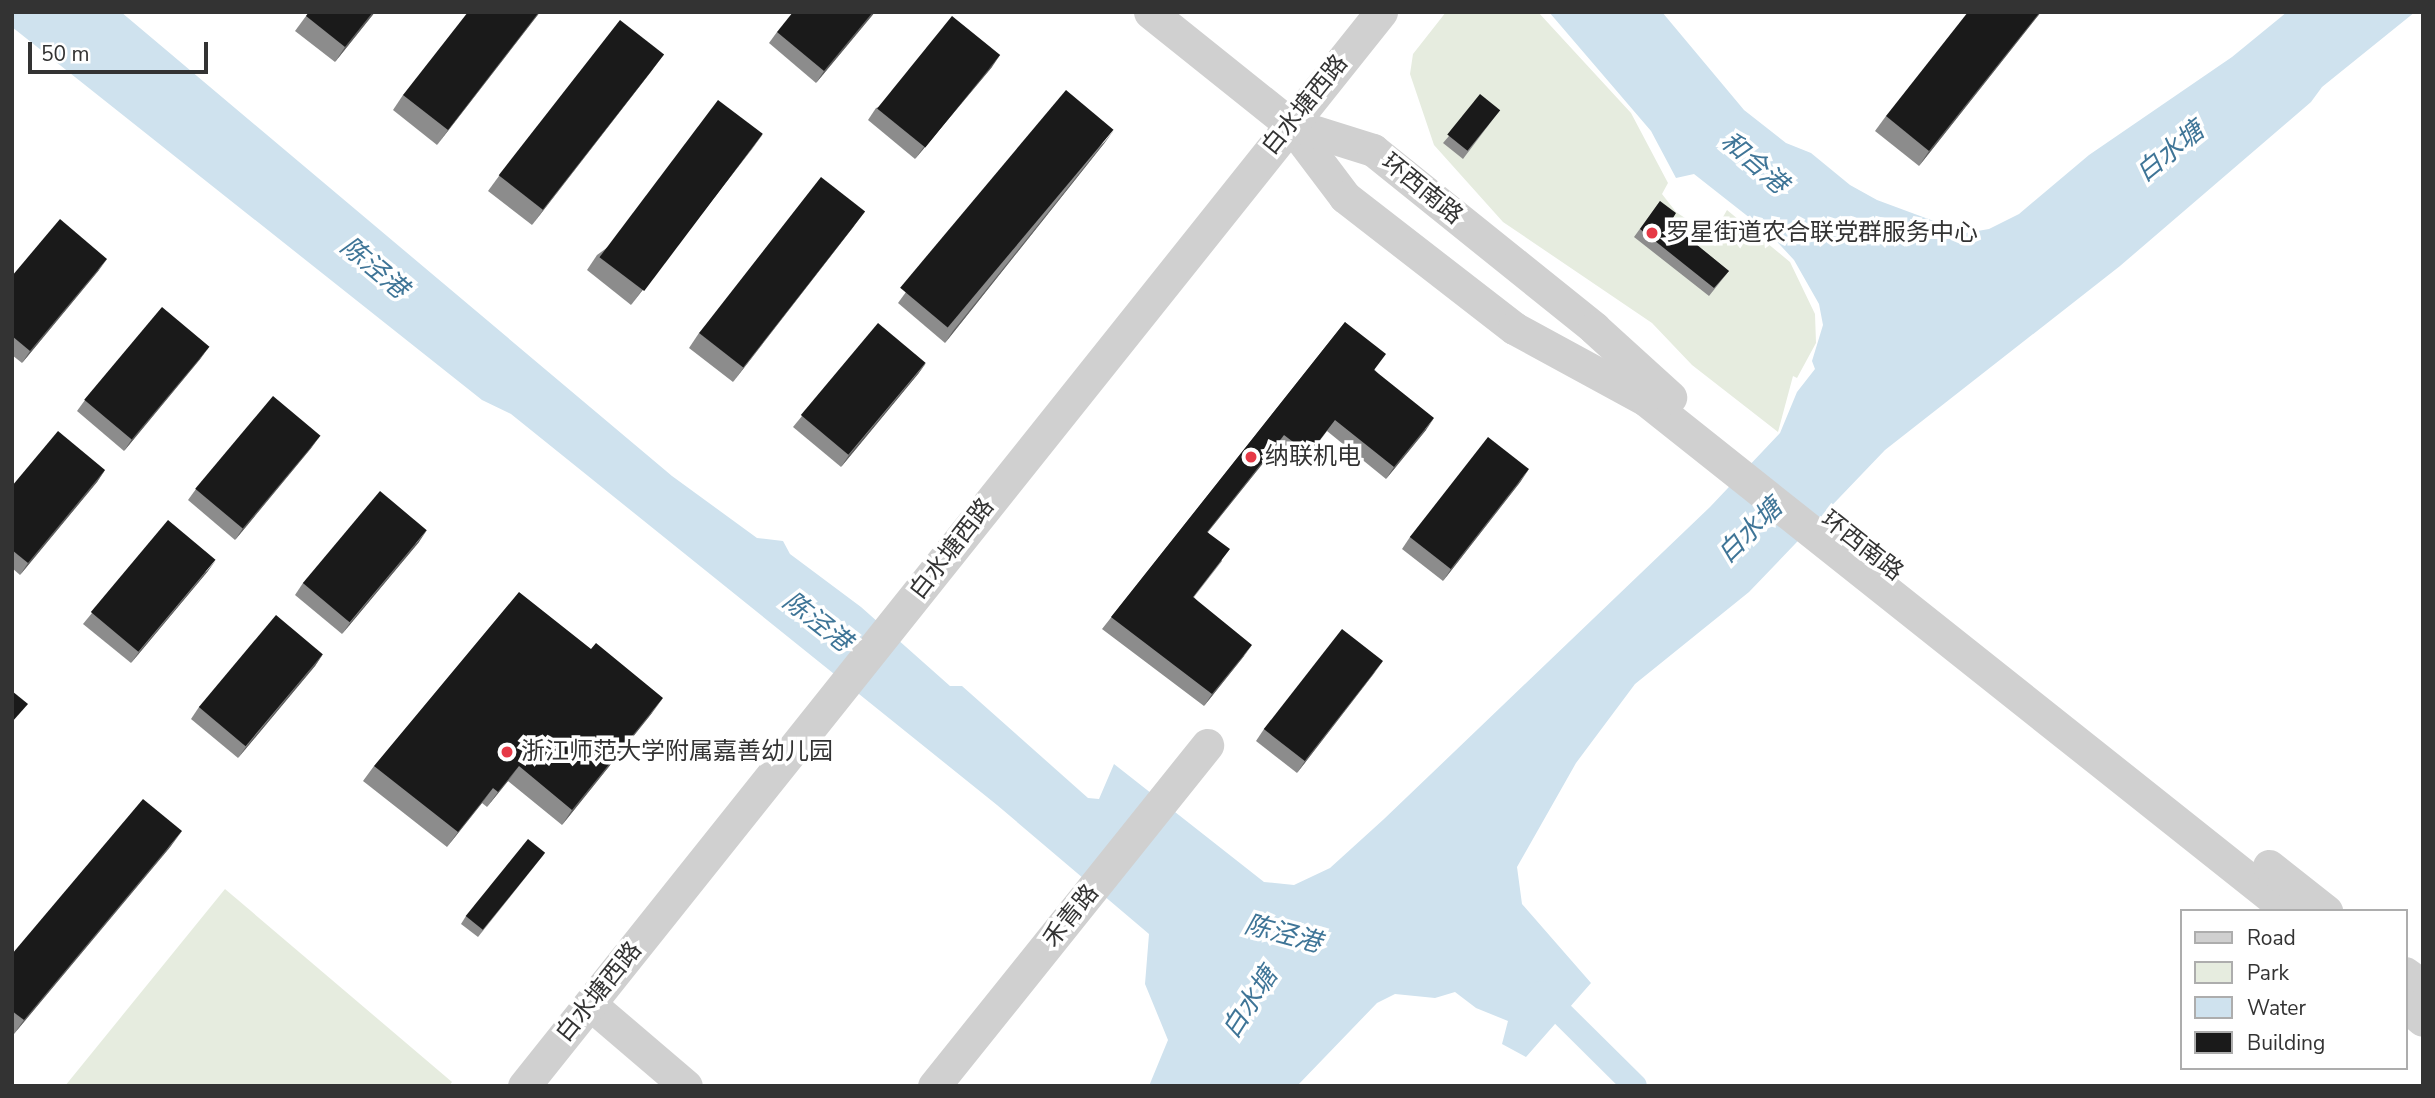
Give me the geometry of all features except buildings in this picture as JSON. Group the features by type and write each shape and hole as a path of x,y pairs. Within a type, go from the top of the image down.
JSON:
{"street":[{"name":"环西南路","path":"1150,12 1290,124 1345,197 1504,320 1652,394"},
{"name":"白水塘西路","path":"524,1086 1381,12"},
{"name":"环西南路","path":"1290,124 1373,150 1594,328 1652,394 1885,578 2287,909"},
{"name":"环西南路","path":"1885,578 2323,909"},
{"name":"禾青路","path":"934,1086 1207,745"},
{"path":"2407,974 2423,986"},
{"path":"590,1004 686,1086"},
{"path":"2407,1007 2423,1020"}],"green space":[{"path":"1446,12 1538,12 1631,113 1668,183 1662,194 1676,212 1712,236 1727,210 1790,262 1815,314 1816,343 1797,378 1793,376 1778,432 1692,365 1652,323 1503,222 1434,145 1410,74 1413,54"},
{"path":"225,889 452,1082 449,1086 65,1086"}],"water":[{"path":"12,12 121,12 672,476 757,538 783,541 790,554 861,607 950,686 962,686 1088,798 1099,799 1114,764 1264,882 1294,885 1330,868 1384,819 1710,507 1780,433 1797,392 1815,369 1812,361 1823,325 1819,304 1794,260 1769,233 1694,174 1676,178 1651,131 1549,12 1662,12 1744,110 1786,143 1811,153 1850,185 1877,200 1966,233 1989,229 2019,214 2089,155 2232,57 2287,12 2415,12 2322,87 2311,102 2120,266 1885,450 1749,592 1635,684 1576,763 1517,867 1522,904 1591,983 1526,1057 1502,1044 1508,1021 1476,1008 1455,992 1435,998 1395,994 1377,1003 1297,1086 1149,1086 1168,1040 1145,984 1149,934 997,805 511,414 482,400 12,27"}],"waterway":[{"name":"陈泾港","path":"1541,993 1635,1086"}],"place":[{"name":"罗星街道农合联党群服务中心","path":"1652,233"},
{"name":"纳联机电","path":"1251,457"},
{"name":"浙江师范大学附属嘉善幼儿园","path":"507,752"}],"water label":[{"name":"白水塘","path":"2170,152"},
{"name":"和合港","path":"1754,163"},
{"name":"白水塘","path":"1750,531"},
{"name":"白水塘","path":"1250,1003"}]}
